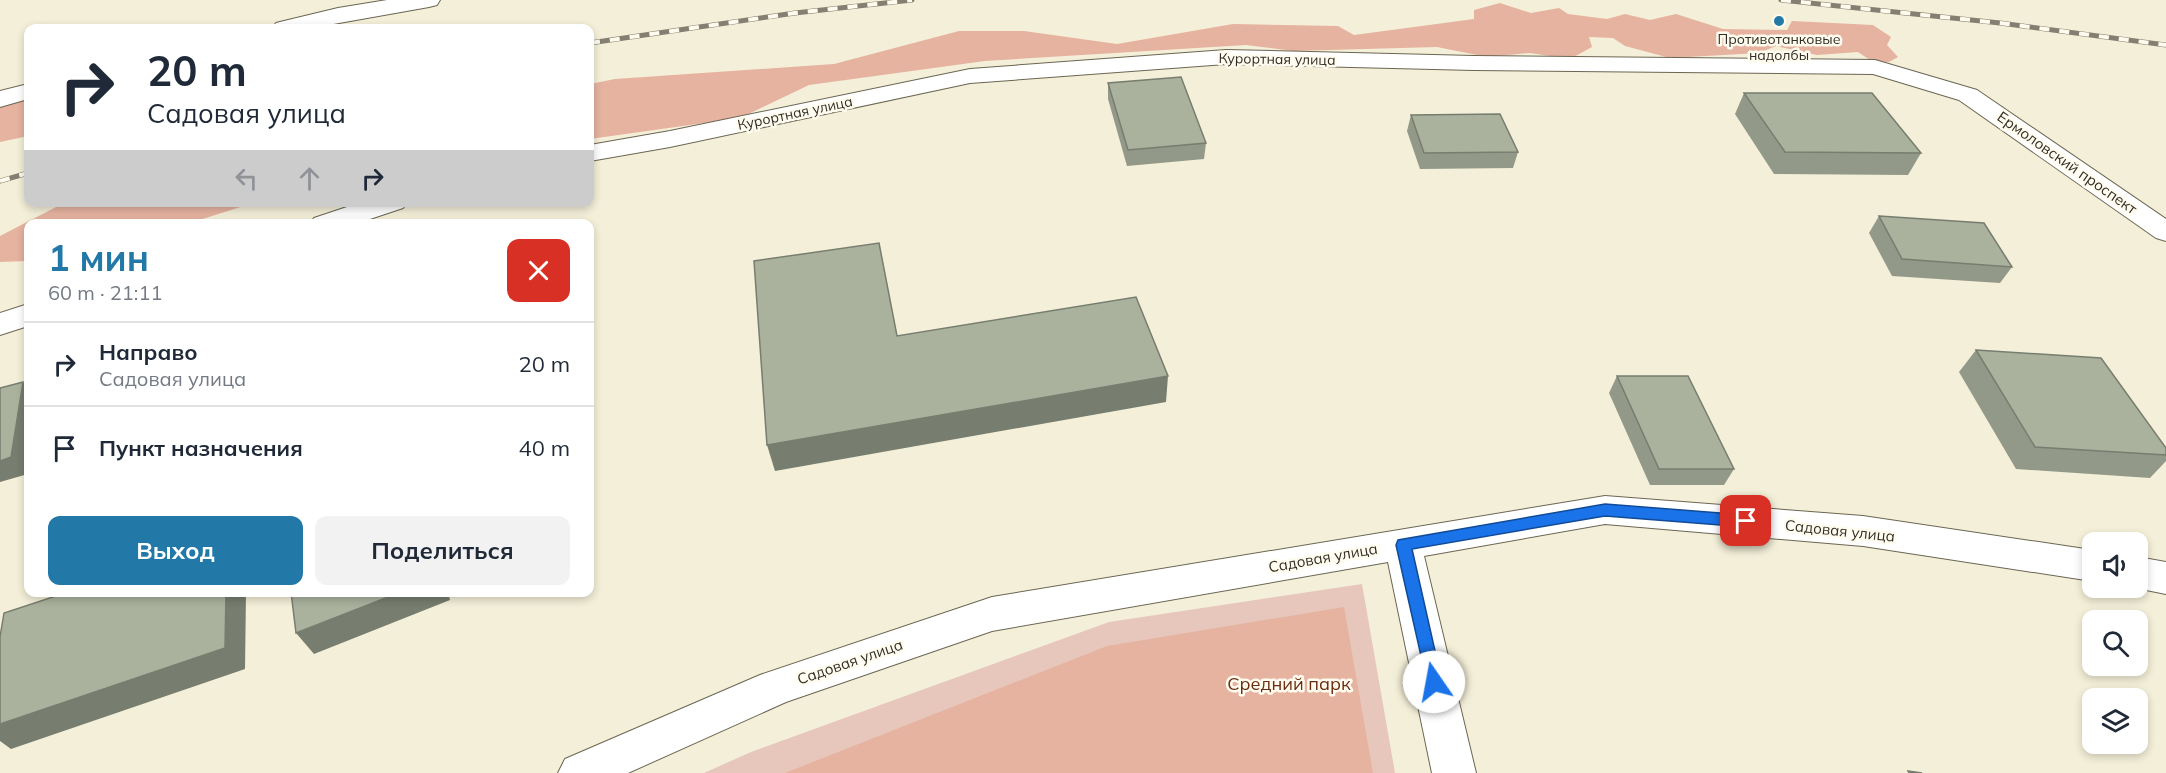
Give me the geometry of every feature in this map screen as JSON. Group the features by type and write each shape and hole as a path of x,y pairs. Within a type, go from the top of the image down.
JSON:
{"street":[{"path":"295,24 341,8 429,0"},
{"name":"Курортная улица","path":"594,152 670,139 970,76 1226,57 1473,63 1875,67 1968,95"},
{"path":"0,99 24,93"},
{"name":"Ермоловский проспект","path":"1968,95 2166,232"},
{"path":"340,219 377,207"},
{"path":"0,324 24,316"},
{"name":"Садовая улица","path":"580,773 774,688 992,614 1605,510 1863,531 2082,564"},
{"path":"1403,545 1454,773"},
{"path":"2148,575 2166,578"}],"green space":[{"path":"1500,3 1531,13 1559,8 1568,14 1607,19 1625,14 1650,20 1676,14 1723,29 1787,30 1792,21 1873,25 1891,37 1887,45 1898,57 1889,62 1873,62 1858,52 1817,55 1776,46 1759,53 1670,58 1625,46 1613,38 1589,37 1592,47 1570,59 1530,53 1487,57 1437,47 1293,51 1246,45 985,61 809,85 740,118 594,138 594,83 615,79 834,64 959,31 1024,31 1117,44 1233,24 1338,26 1354,35 1474,19 1474,10"},
{"path":"24,95 24,137 0,142 0,101"},
{"path":"56,207 240,207 203,219 33,219"},
{"path":"24,224 24,261 0,262 0,236"},
{"name":"Средний парк","path":"1362,584 1395,773 704,773 751,752 1109,622"},
{"name":"Средний парк","path":"1344,607 1373,773 785,773 1107,646"}],"building":[{"path":"1181,77 1206,143 1128,150 1108,83"},
{"path":"1744,93 1872,93 1921,153 1785,152"},
{"path":"1500,114 1518,152 1424,153 1411,115"},
{"path":"1879,216 1984,223 2012,267 1902,259"},
{"path":"879,243 897,336 1136,297 1168,376 767,445 754,261"},
{"path":"1976,350 2101,358 2166,448 2166,455 2035,447"},
{"path":"1617,376 1688,376 1734,469 1659,469"},
{"path":"23,382 11,457 0,461 0,388"},
{"path":"53,597 226,597 225,648 0,724 0,637 4,613"},
{"path":"292,597 388,597 296,633"}],"railway":[{"path":"594,42 795,13 912,0"},
{"path":"1781,0 2000,23 2166,45"},
{"path":"0,181 24,174"}],"place":[{"name":"Противотанковые надолбы","path":"1779,21"}],"route":[{"path":"1434,682 1403,545 1605,510 1746,521"}]}
